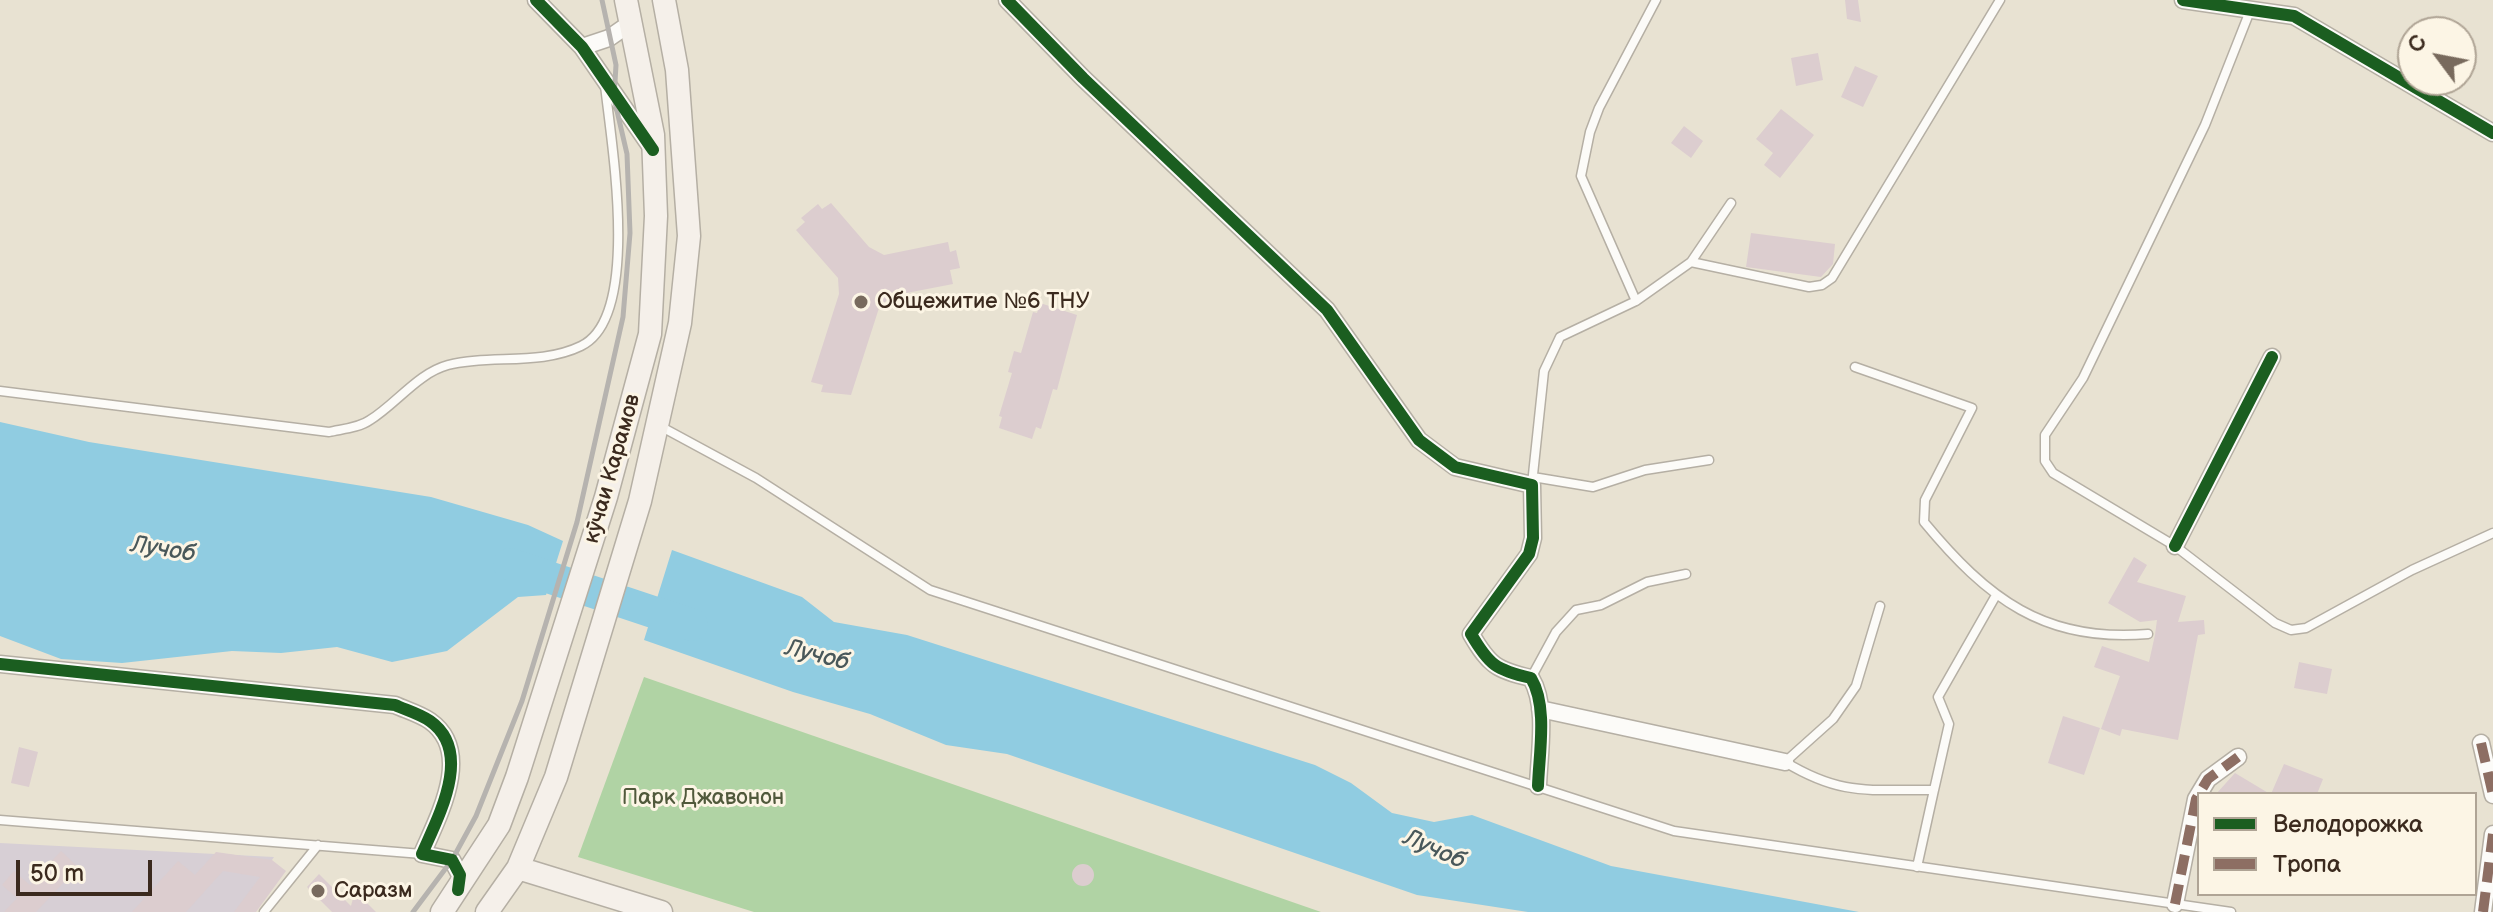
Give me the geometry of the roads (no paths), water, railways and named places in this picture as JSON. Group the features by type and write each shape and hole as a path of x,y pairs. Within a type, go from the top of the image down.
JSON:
{"main road":[{"name":"кӯчаи Карамов","path":"442,912 499,825 566,631 650,334 656,216 653,150 626,0"},
{"name":"кӯчаи Карамов","path":"487,912 518,868 556,777 640,501 680,323 689,236 677,70 664,0"},
{"path":"518,868 661,912"}],"street":[{"path":"536,0 582,47 604,77 614,98 653,150"},
{"path":"1007,0 1083,78 1327,310 1419,440 1455,467 1532,481 1533,538 1529,554 1471,634 1490,664 1506,672 1531,678 1540,709 1538,786"},
{"path":"2183,0 2294,16 2306,21 2493,133"},
{"path":"582,47 609,38 632,22"},
{"path":"2175,546 2272,357"},
{"path":"0,664 395,705 431,721 449,746 451,775 422,854 452,860 460,875 458,890"},
{"path":"1540,709 1785,762"},
{"path":"2481,743 2493,795"},
{"path":"2200,792 2208,779 2238,757"},
{"path":"2175,904 2197,797"},
{"path":"2483,912 2493,834"}],"lane":[{"path":"1636,301 1581,176 1590,132 1599,108 1656,0"},
{"path":"1691,262 1809,287 1822,285 1832,278 2000,0"},
{"path":"2250,11 2205,125 2083,378 2045,435 2045,461 2053,473 2175,546 2275,623 2291,630 2306,628 2412,570 2493,533"},
{"path":"0,391 329,432 366,423 404,396 427,373 449,364 529,358 582,346 603,325 613,303 617,256 615,165 604,77"},
{"path":"1709,460 1645,470 1593,487 1532,481 1544,371 1551,350 1560,337 1636,301 1691,262 1731,203"},
{"path":"1855,367 1972,408 1925,500 1924,522 1960,566 1995,597 2022,613 2066,629 2113,637 2148,634"},
{"path":"658,425 756,478 930,590 1674,831 2231,912"},
{"path":"1531,678 1556,632 1576,610 1601,605 1647,582 1686,574"},
{"path":"1917,867 1949,724 1938,697 1995,597"},
{"path":"1880,606 1856,686 1833,719 1785,762 1820,782 1842,789 1934,790"},
{"path":"0,820 422,854"},
{"path":"264,912 318,845"}],"water":[{"path":"0,422 89,442 431,497 528,525 563,541 546,595 518,597 447,651 392,662 337,647 281,653 232,651 122,663 61,659 0,636"},
{"path":"672,550 802,597 834,622 907,635 1315,765 1351,783 1392,813 1434,822 1472,815 1611,866 1859,912 1528,912 1417,895 1007,754 946,745 870,714 793,692 644,640"}],"waterway":[{"name":"Лучоб","path":"509,564 692,625"}],"railway":[{"path":"413,912 452,860 476,816 522,701 577,522 623,317 630,233 627,154 614,98 616,65 602,0"}],"place":[{"name":"Общежитие №6 ТНУ","path":"861,302"},
{"name":"Саразм","path":"318,891"}],"park label":[{"name":"Парк Джавонон","path":"703,798"}]}
